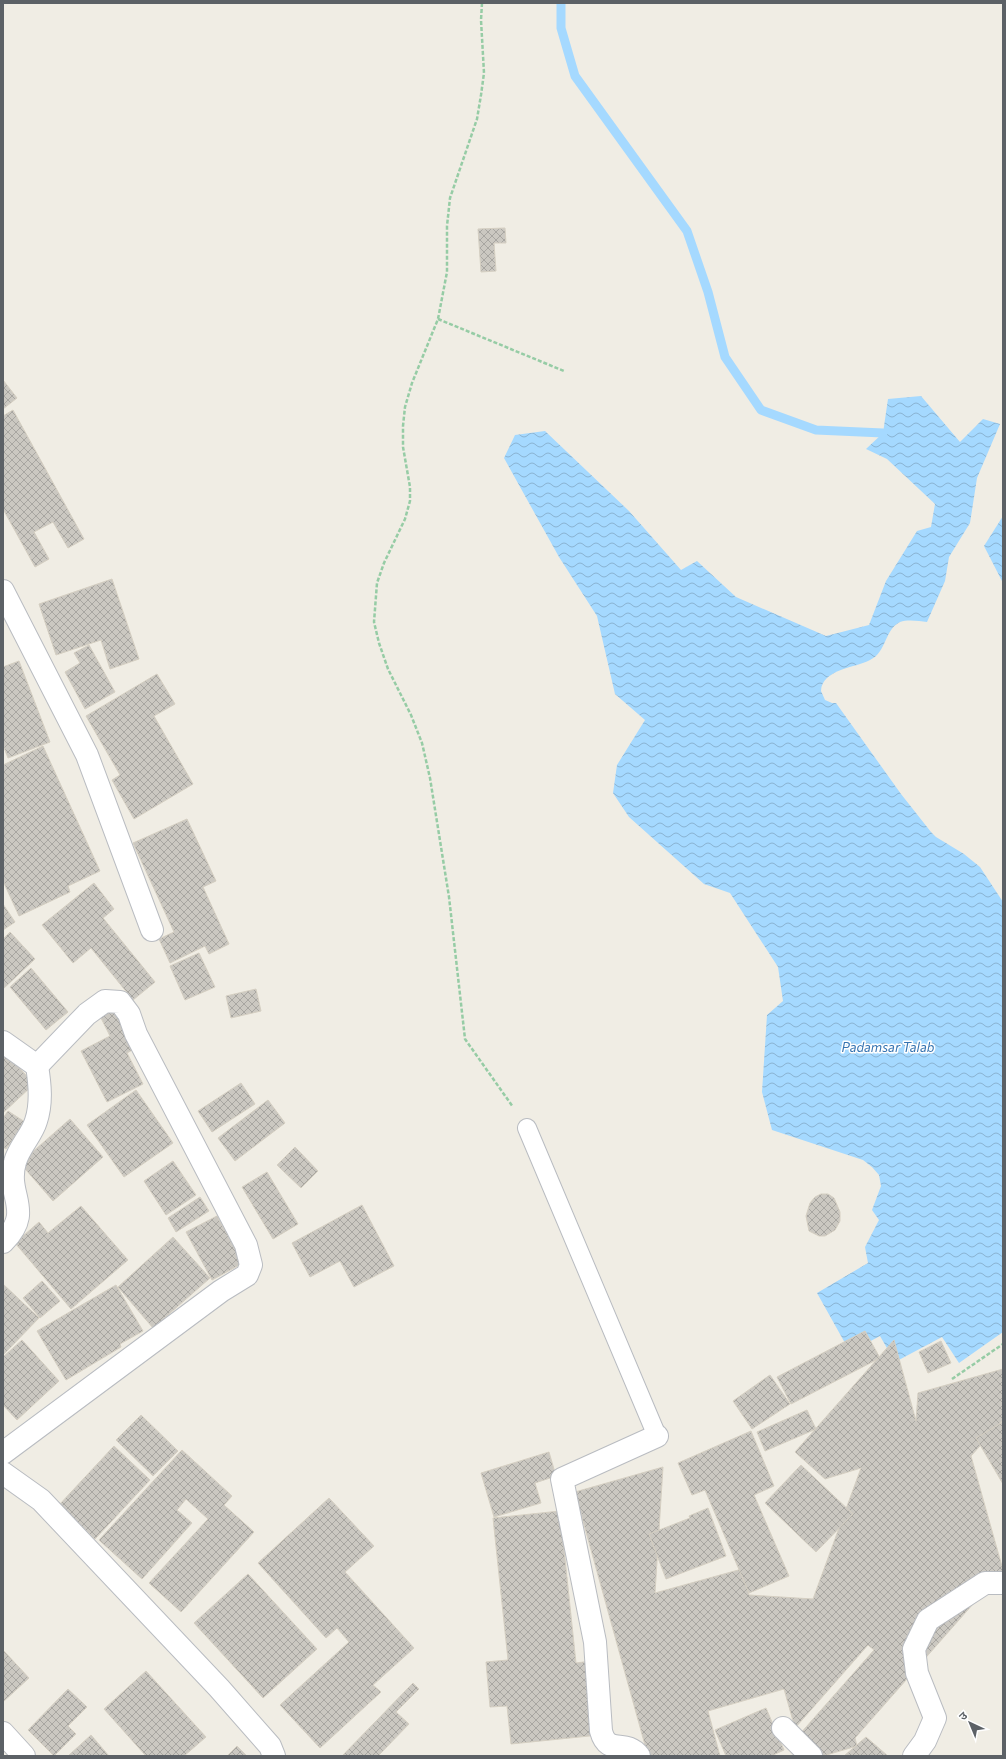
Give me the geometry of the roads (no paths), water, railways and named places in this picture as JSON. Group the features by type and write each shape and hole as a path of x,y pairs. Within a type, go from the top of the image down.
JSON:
{"street":[{"path":"3,591 87,755 152,930"},
{"path":"3,1453 221,1291 247,1275 251,1265 246,1245 136,1034 129,1014 120,1002 105,1001 87,1014 37,1066"},
{"path":"3,1042 37,1066 41,1091 36,1121 15,1162 14,1186 19,1213 17,1224 3,1242"},
{"path":"639,1756 631,1748 608,1745 603,1740 594,1642 562,1479 657,1436"},
{"path":"3,1473 41,1500 219,1688 270,1746 274,1756"},
{"path":"914,1756 925,1742 935,1718 917,1673 914,1648 928,1620 985,1583 1003,1583"},
{"path":"783,1728 811,1756"},
{"path":"3,1733 24,1756"}],"lane":[{"path":"527,1128 657,1436"}],"water":[{"name":"Padamsar Talab","path":"921,396 960,442 983,419 1000,424 977,478 970,523 949,557 945,581 927,622 910,620 900,622 891,630 883,647 876,656 864,663 840,670 833,674 827,678 821,691 825,700 836,703 901,794 931,832 936,837 964,854 980,867 1003,902 1003,1332 959,1363 942,1337 895,1362 880,1336 850,1352 817,1293 868,1263 865,1247 879,1220 872,1210 881,1186 879,1175 863,1160 772,1130 762,1092 767,1015 783,1001 778,967 730,893 704,884 629,817 613,793 617,765 645,720 615,694 597,616 559,557 504,458 515,435 545,431 629,511 681,570 697,561 736,597 826,636 869,625 886,581 917,531 931,527 935,504 887,459 866,449 883,433 888,399"},
{"path":"1003,516 1003,583 984,546"}],"waterway":[{"path":"561,3 561,28 575,76 687,231 708,292 725,357 761,410 816,430 883,433"}]}
